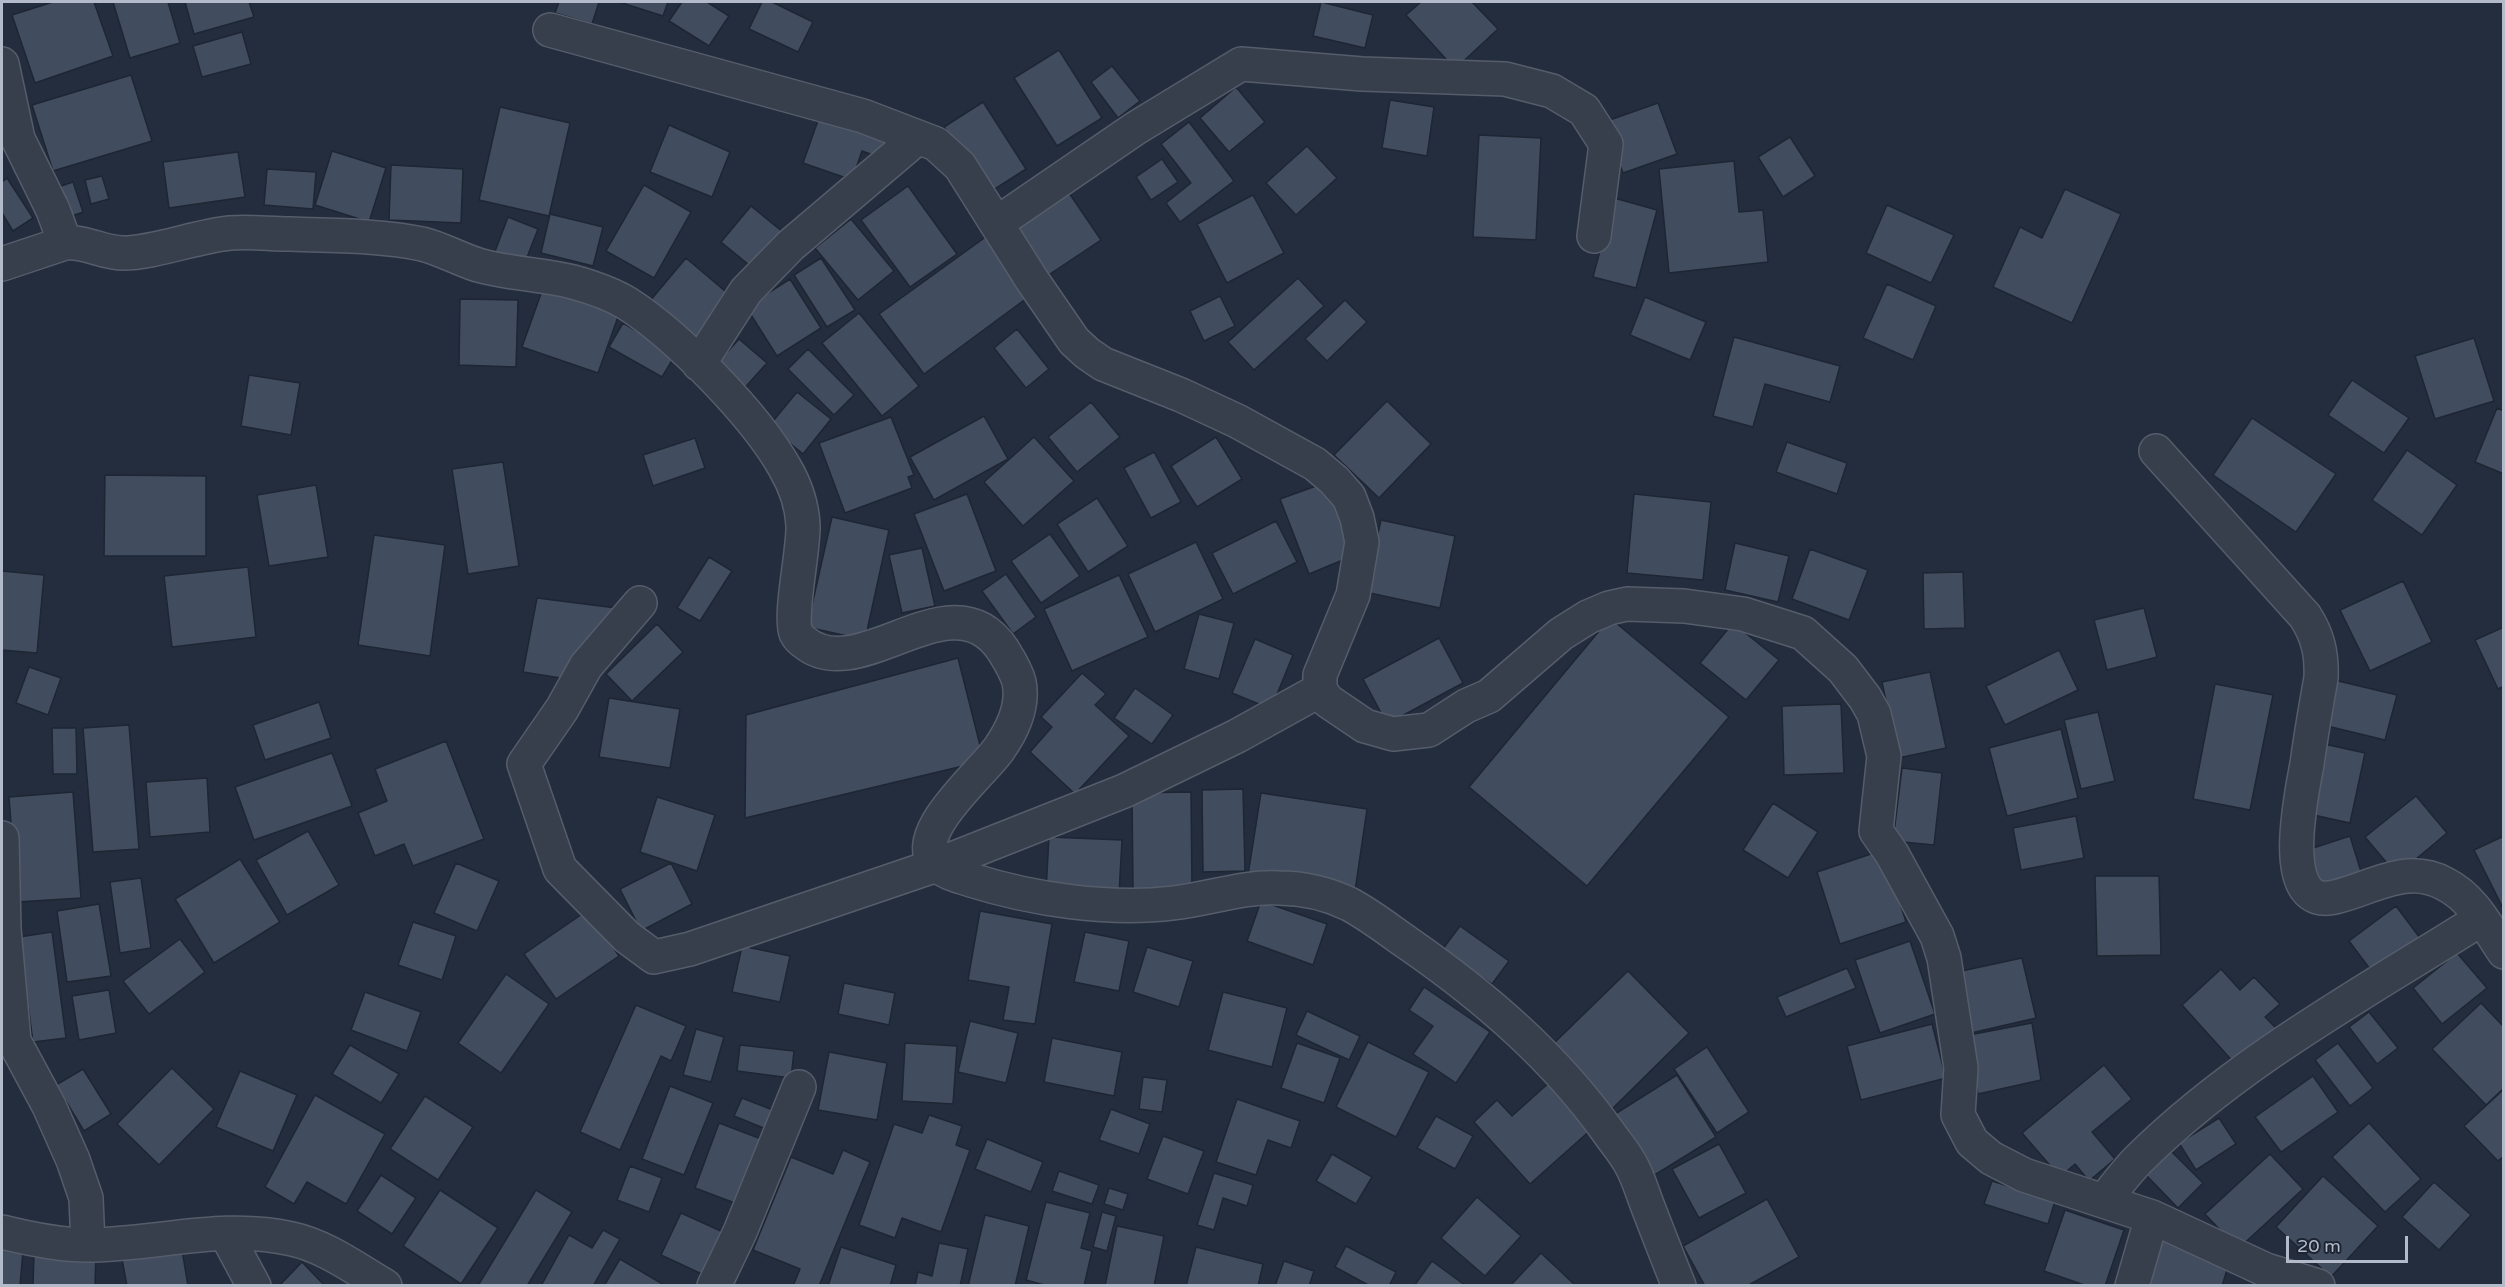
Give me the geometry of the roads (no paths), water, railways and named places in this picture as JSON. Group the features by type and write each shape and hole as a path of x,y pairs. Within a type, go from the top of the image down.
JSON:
{"street":[{"path":"550,30 863,116 936,144 960,166 998,222 1032,280 1074,341 1087,353 1103,364 1237,421 1315,464 1334,480 1349,497 1357,518 1362,542 1353,595 1320,675 1320,690 1328,701 1365,726 1393,734 1429,730 1466,706 1489,696 1562,634 1588,617 1609,608 1627,604 1684,606 1743,614 1803,633 1826,651 1843,669 1874,714 1884,756 1876,831 1892,854 1937,936 1944,958 1950,981 1961,1068 1958,1115 1972,1142 1991,1158 2024,1175 2152,1217 2266,1270 2318,1286"},
{"path":"2,63 18,139 65,243"},
{"path":"998,222 1136,128 1241,64 1362,74 1505,79 1552,91 1584,110 1606,144 1594,236"},
{"path":"699,364 746,291 791,245 917,138"},
{"path":"2,264 65,243 81,242 100,249 125,253 233,233 338,236 395,240 424,245 480,266 571,281 624,301 699,364 765,436 793,484 803,527 795,613 796,633 808,647 841,655 927,627 953,622 980,628 996,640 1019,678 1018,714 1010,731 985,767 961,793 934,829 929,848 930,858 937,865 947,872 1006,891 1081,902 1114,905 1173,903 1257,888 1286,887 1333,897 1351,905 1447,971 1525,1035 1563,1073 1591,1107 1631,1165 1679,1286"},
{"path":"2156,451 2305,616 2314,630 2322,660 2321,678 2295,835 2300,874 2305,886 2313,895 2324,899 2337,897 2378,881 2404,876 2424,876 2457,891 2470,901 2504,952"},
{"path":"640,603 586,666 562,709 524,764 560,869 627,937 654,957 690,949 937,865 1124,791 1237,736 1320,690"},
{"path":"2,838 4,929 14,1041 49,1106 73,1160 86,1198 88,1245"},
{"path":"2104,1201 2137,1161 2185,1116 2259,1060 2481,919"},
{"path":"714,1286 740,1233 799,1087"},
{"path":"2132,1286 2152,1217"},
{"path":"2,1232 38,1241 88,1245 226,1234 261,1234 293,1239 328,1252 385,1286"},
{"path":"226,1234 254,1286"}]}
